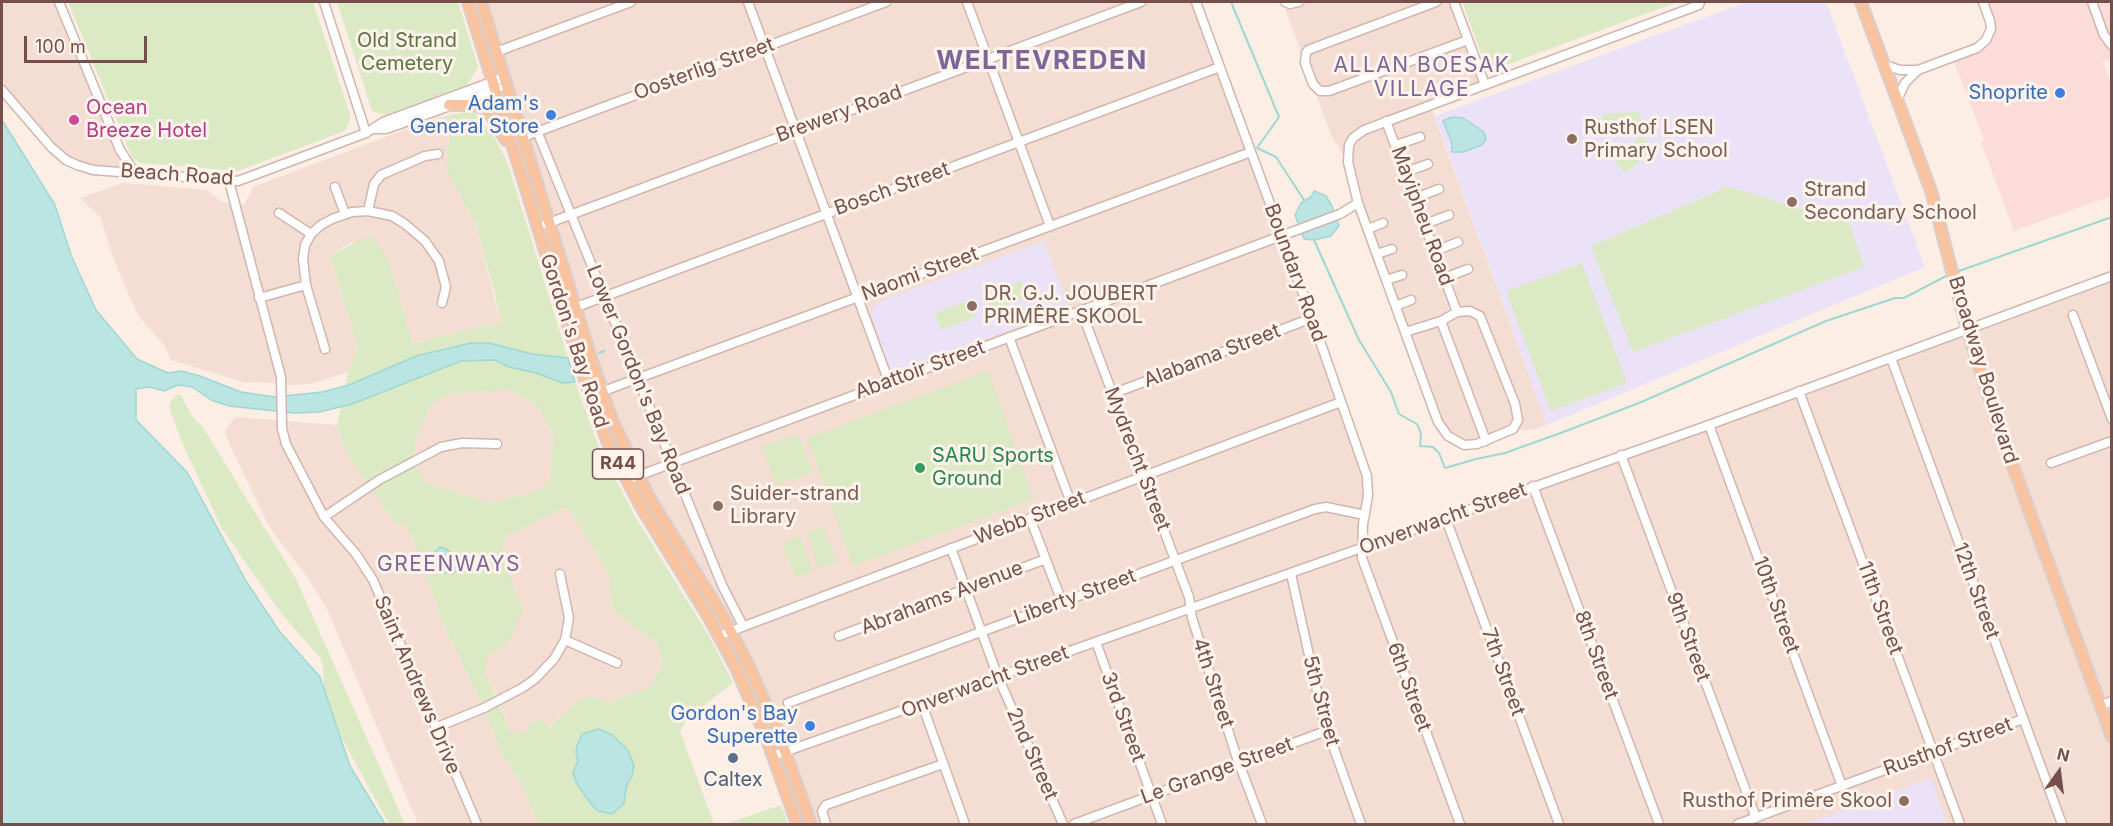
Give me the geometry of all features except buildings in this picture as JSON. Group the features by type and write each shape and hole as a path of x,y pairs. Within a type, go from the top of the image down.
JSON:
{"main road":[{"name":"Gordon's Bay Road","path":"468,2 563,312 608,443 626,482 720,637 744,685 773,756 797,825"},
{"name":"Gordon's Bay Road","path":"481,2 602,392 620,439 638,476 731,631 762,693 785,752"},
{"name":"Broadway Boulevard","path":"1861,2 1931,191 1967,329 2019,487 2112,737"},
{"path":"449,105 472,105 487,109 514,150"},
{"name":"R44","path":"785,752 811,825"}],"street":[{"path":"59,2 120,150 135,173"},
{"path":"324,2 371,131"},
{"path":"496,52 631,2"},
{"path":"748,2 889,382"},
{"name":"Oosterlig Street","path":"523,137 886,2"},
{"path":"967,2 1050,226"},
{"name":"Brewery Road","path":"537,227 1141,2"},
{"name":"Boundary Road","path":"1196,2 1312,318 1366,476 1368,496 1363,548"},
{"path":"1285,2 1290,4 1299,2"},
{"path":"1436,2 1308,50 1305,63 1313,84 1320,91 1329,91 1468,40"},
{"path":"1454,2 1485,86"},
{"path":"1405,332 1441,321 1457,312 1470,310 1483,319 1518,413 1518,420 1513,429 1471,446 1453,440 1438,422 1405,332 1396,306 1386,280 1368,229 1358,203 1348,162 1349,145 1357,134 1386,121 1699,5 1700,2"},
{"path":"1885,64 1900,70 1918,70 1980,46 1991,29 1983,2"},
{"path":"2092,2 2104,35 2112,46"},
{"name":"Bosch Street","path":"563,312 1220,67"},
{"path":"1898,98 1905,83 1918,70"},
{"name":"Beach Road","path":"371,131 383,122 506,81"},
{"name":"Beach Road","path":"2,90 51,147 66,160 93,170 229,181 243,180 371,131 386,129 494,85"},
{"name":"Mayipheu Road","path":"1386,121 1457,312"},
{"name":"Lower Gordon's Bay Road","path":"537,131 671,463 722,585 743,626"},
{"path":"1396,145 1420,137"},
{"name":"Naomi Street","path":"590,396 1251,152"},
{"path":"368,210 374,184 381,175 425,156 438,154"},
{"path":"1406,171 1428,164"},
{"name":"Saint Andrews Drive","path":"229,181 281,377 282,417 286,444 324,517 356,554 373,580 477,825"},
{"path":"335,188 345,214"},
{"path":"1415,198 1439,189"},
{"name":"Abattoir Street","path":"626,482 671,463 1338,215 1358,203"},
{"path":"325,349 306,285 303,259 305,245 311,234 326,221 345,214 368,210 398,219 430,247 439,261 446,287 442,303"},
{"path":"279,213 311,234"},
{"path":"1425,224 1449,215"},
{"path":"1368,229 1383,223"},
{"path":"1435,251 1458,242"},
{"path":"1377,254 1392,249"},
{"path":"1444,278 1468,269"},
{"path":"1386,280 1402,275"},
{"name":"Onverwacht Street","path":"773,756 1709,425 2112,276"},
{"path":"259,298 306,285"},
{"path":"1396,306 1411,300"},
{"name":"Mydrecht Street","path":"1081,310 1189,597 1191,609"},
{"path":"2073,315 2112,418"},
{"name":"Alabama Street","path":"1112,394 1312,318"},
{"path":"1441,321 1486,441"},
{"path":"1009,337 1071,503"},
{"name":"12th Street","path":"1891,358 2062,825"},
{"name":"11th Street","path":"1799,391 1960,825"},
{"name":"Webb Street","path":"720,637 743,626 1341,402"},
{"name":"10th Street","path":"1709,425 1842,786"},
{"path":"2051,463 2112,441"},
{"path":"324,517 371,485 441,447 462,443 497,444"},
{"name":"9th Street","path":"1621,455 1756,818"},
{"name":"8th Street","path":"1533,486 1659,825"},
{"name":"Liberty Street","path":"788,703 1318,508 1365,515"},
{"path":"1030,518 1062,602"},
{"name":"7th Street","path":"1446,519 1559,825"},
{"name":"2nd Street","path":"951,548 998,677 1063,825"},
{"name":"6th Street","path":"1363,548 1362,558 1460,825"},
{"name":"Abrahams Avenue","path":"839,636 1046,559"},
{"path":"435,728 484,708 528,684 551,663 565,640 569,612 560,574"},
{"name":"5th Street","path":"1291,574 1326,731 1360,825"},
{"name":"4th Street","path":"1191,609 1239,763 1262,825"},
{"path":"565,640 617,663"},
{"name":"3rd Street","path":"1096,642 1162,825"},
{"path":"2100,706 2112,701"},
{"path":"922,704 964,825"},
{"name":"Rusthof Street","path":"1738,825 2024,719"},
{"name":"Le Grange Street","path":"1074,825 1326,731"},
{"path":"826,825 822,811 826,805 943,764"}],"shaded area":[{"path":"2,2 58,2 134,173 95,170 70,161 2,89"},
{"path":"475,2 1195,2 1366,476 1363,547 2111,275 2111,824 804,824 759,702 739,659 636,485 607,424"},
{"path":"1283,2 1454,2 1486,86 1431,107 1547,425 1531,430 1513,430 1471,446 1443,432 1347,162 1331,135"},
{"name":"Strand Secondary School","path":"1747,2 1826,2 1925,267 1547,425 1435,116"},
{"path":"1983,2 2111,2 2111,58 2103,62 2111,84 2111,196 2014,231 1981,142 1984,140 1953,59 1971,51 1989,33"},
{"path":"446,116 453,182 476,225 501,324 464,330 411,344 388,259 352,242 330,255 358,348 348,372 310,384 246,383 171,360 165,346 139,317 115,263 100,217 80,198 123,183 207,190 222,202 245,204 253,187"},
{"name":"DR. G.J. JOUBERT PRIMÊRE SKOOL","path":"1044,241 1069,308 897,372 890,369 871,314 876,303"},
{"path":"506,390 536,404 553,434 550,480 543,489 492,503 424,482 413,457 416,439 430,407 448,394"},
{"path":"235,417 337,425 342,443 358,471 397,525 402,522 413,539 444,625 485,711 501,752 522,784 538,824 418,824 327,609 306,575 267,522 227,439 225,430"},
{"path":"561,509 570,510 609,575 612,610 657,644 663,664 649,688 610,702 589,696 579,700 548,728 522,733 511,732 485,671 489,655 501,648 504,565 500,555 507,536"},
{"name":"Rusthof Primêre Skool","path":"1931,778 1947,824 1806,824"}],"green space":[{"path":"68,2 313,2 351,118 345,131 238,171 140,163 132,157"},
{"name":"Old Strand Cemetery","path":"337,2 458,2 478,67 467,85 385,115 372,111"},
{"path":"1462,2 1678,2 1495,69 1484,61"},
{"path":"470,111 483,119 482,121 494,136 508,164 576,384 598,445 634,515 709,636 733,683 688,718 680,731 714,824 538,824 522,784 501,752 485,711 444,625 413,539 402,522 397,525 358,471 342,443 337,425 348,372 358,348 330,255 369,236 376,243 388,259 412,344 464,330 501,324 476,225 447,167 449,140 446,116","holes":["506,390 536,404 553,434 550,479 543,489 492,503 424,482 413,457 416,439 430,407 448,394","561,509 570,510 609,575 612,610 657,644 663,664 649,688 610,702 589,696 579,700 549,728 539,718 522,733 511,732 485,671 489,655 501,648 512,635 523,610 500,555 507,536"]},
{"path":"1640,112 1641,131 1603,132 1602,114"},
{"path":"1642,136 1654,150 1625,173 1613,159"},
{"path":"1722,185 1849,223 1864,267 1633,352 1591,246 1723,189"},
{"path":"1582,263 1627,383 1551,411 1506,291"},
{"path":"1021,281 1027,298 992,311 985,294"},
{"path":"970,300 976,317 941,330 935,313"},
{"name":"SARU Sports Ground","path":"988,371 1034,499 853,566 807,438"},
{"path":"178,394 181,395 193,418 202,426 296,579 405,824 389,824 339,733 324,689 323,663 320,658 281,613 222,529 181,440 170,410 170,402"},
{"path":"798,434 812,472 776,485 762,446"},
{"path":"823,527 837,562 819,569 806,533"},
{"path":"800,536 813,571 796,578 782,543"},
{"path":"781,805 788,824 725,824"}],"water":[{"path":"1452,117 1463,118 1484,132 1486,139 1482,145 1463,152 1452,152 1452,143 1443,121"},
{"path":"2,120 55,205 71,255 96,310 137,359 168,373 181,371 241,392 275,397 322,392 349,385 416,356 471,343 489,343 532,354 568,358 575,382 562,383 537,373 509,367 495,360 461,361 352,404 320,412 294,413 229,406 211,400 192,387 178,385 164,391 150,387 136,389 136,420 187,472 246,581 280,632 320,677 350,766 385,824 2,824"},
{"path":"1314,191 1326,196 1339,226 1331,236 1314,240 1304,239 1295,215 1301,203 1311,197"},
{"path":"440,547 446,549 460,561 457,571 453,574 441,572 436,567 434,553"},
{"path":"599,729 612,735 627,749 634,765 632,776 626,787 624,804 612,814 598,811 592,805 577,784 573,773 578,761 577,745 582,734"}],"waterway":[{"path":"1231,2 1279,117 1257,148 1276,157 1304,200"},
{"path":"1956,272 2112,217"},
{"path":"1314,240 1359,340 1391,392 1399,414 1417,424 1421,433 1420,446 1433,447 1439,453 1445,468 1505,453 1639,403 1826,321 1895,298 1904,298 1948,275"},
{"path":"599,353 604,351"}],"place":[{"name":"Shoprite","path":"2060,93"},
{"name":"Adam's General Store","path":"551,115"},
{"name":"Ocean Breeze Hotel","path":"74,120"},
{"name":"Rusthof LSEN Primary School","path":"1572,139"},
{"name":"Strand Secondary School","path":"1792,202"},
{"name":"DR. G.J. JOUBERT PRIMÊRE SKOOL","path":"972,306"},
{"name":"SARU Sports Ground","path":"920,468"},
{"name":"Suider-strand Library","path":"718,506"},
{"name":"Gordon's Bay Superette","path":"810,726"},
{"name":"Caltex","path":"733,758"},
{"name":"Rusthof Primêre Skool","path":"1904,801"}],"district":[{"name":"WELTEVREDEN","path":"1042,61"},
{"name":"ALLAN BOESAK VILLAGE","path":"1422,78"},
{"name":"GREENWAYS","path":"449,565"}]}
